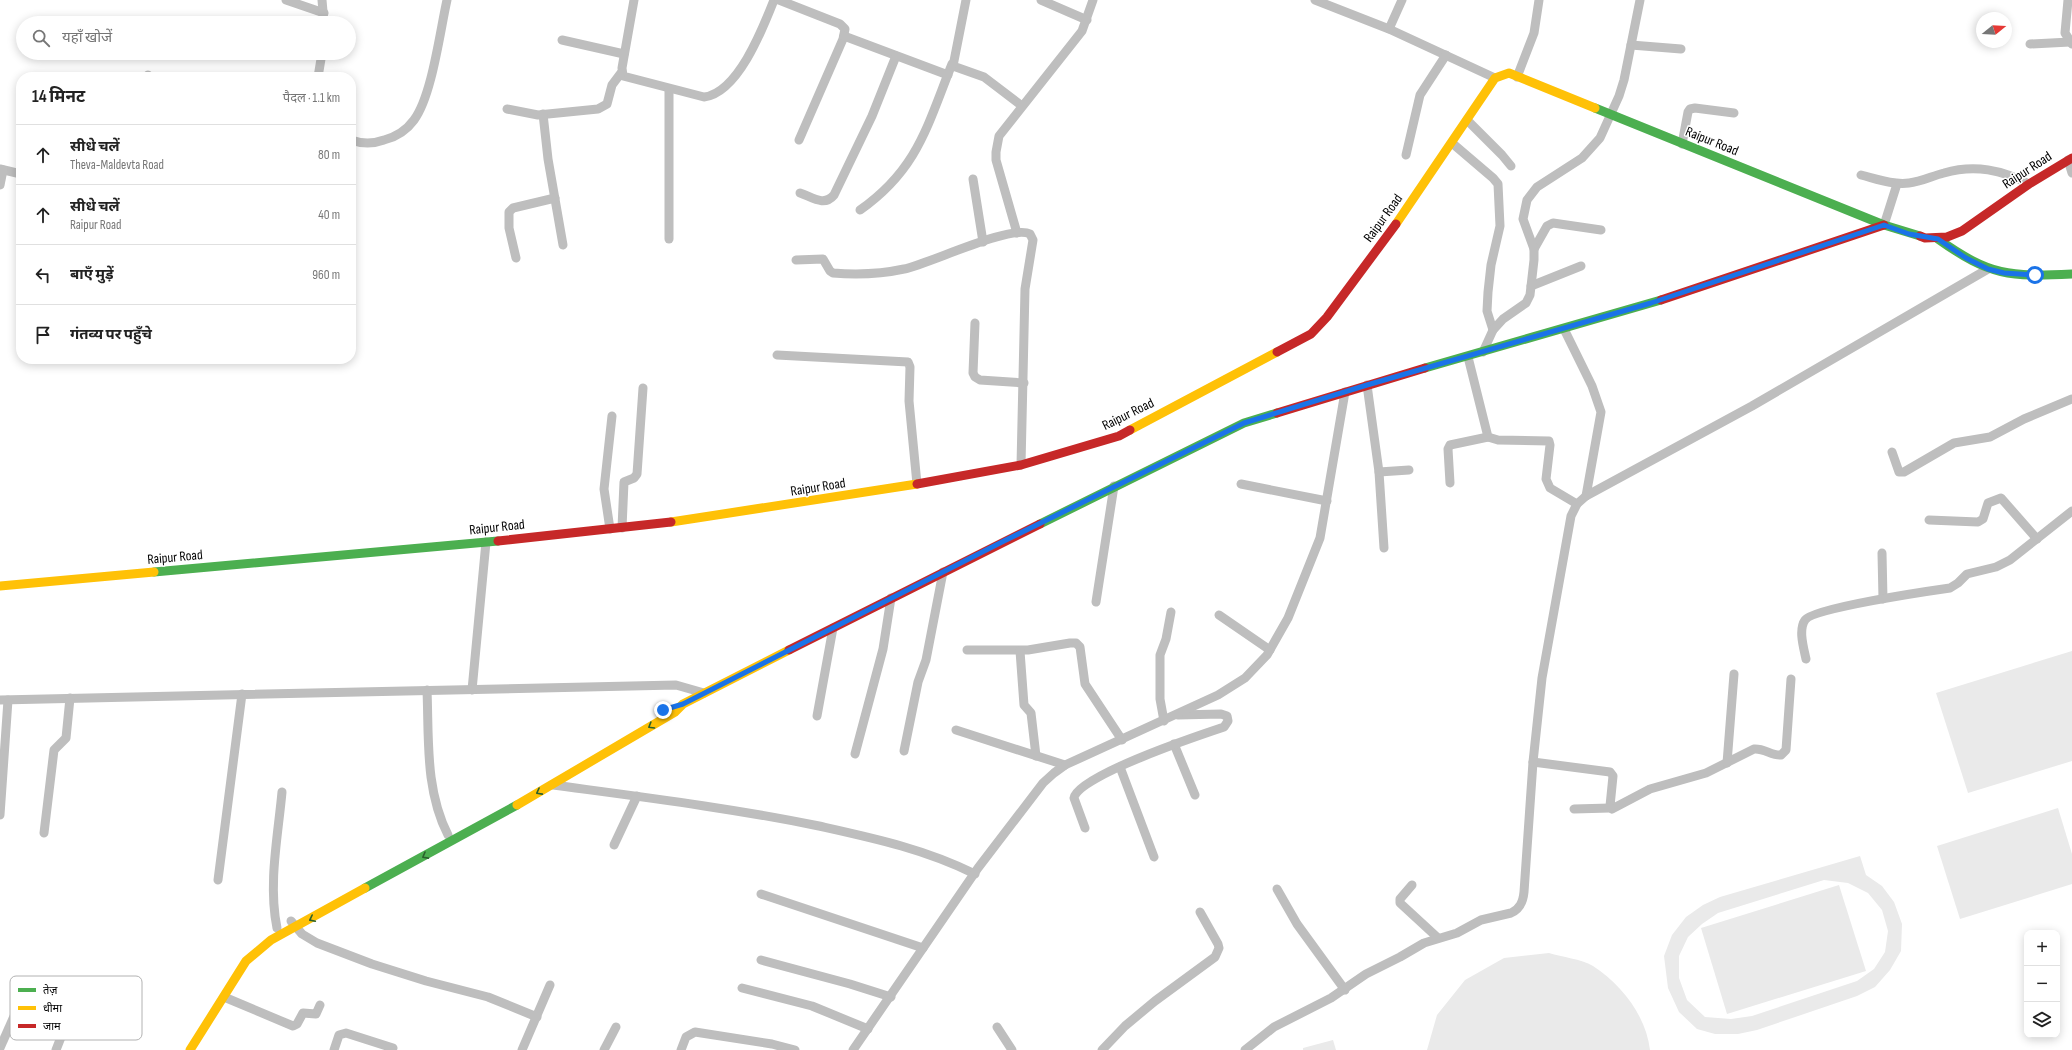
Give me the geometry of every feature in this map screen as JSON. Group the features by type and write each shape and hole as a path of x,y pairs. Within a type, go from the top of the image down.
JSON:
{"street":[{"path":"286,0 324,13 322,0"},
{"path":"356,141 363,143 384,140 396,136 414,120 429,84 447,0"},
{"path":"507,109 523,113 543,114 604,107 609,100 612,85 621,73 634,0"},
{"path":"621,73 626,78 704,97 714,94 723,88 745,63 753,50 774,0"},
{"path":"779,0 840,24 845,29 844,36 799,140"},
{"path":"860,210 878,197 902,172 926,132 952,64 966,0"},
{"path":"1041,0 1086,20"},
{"path":"1017,233 996,160 996,152 1002,131 1062,58 1082,31 1093,0"},
{"path":"1315,0 1332,3 1495,78"},
{"path":"1388,29 1402,0"},
{"path":"1517,77 1534,33 1539,0"},
{"path":"1633,0 1637,12"},
{"path":"1483,352 1493,330 1503,319 1526,303 1531,286 1534,249 1523,218 1526,200 1537,187 1591,149 1600,138 1611,116 1624,80 1640,0"},
{"path":"2030,44 2071,43 2065,33 2069,15 2068,0"},
{"path":"844,36 948,75"},
{"path":"562,40 624,54"},
{"path":"1631,45 1681,49"},
{"path":"1406,155 1420,95 1446,55"},
{"path":"800,192 821,202 828,201 834,195 872,116 896,56"},
{"path":"319,72 321,60"},
{"path":"952,64 955,68 984,77 1022,106"},
{"name":"Raipur Road","path":"0,586 486,542 693,520 917,484 1021,465 1119,436 1311,334 1327,316 1376,252 1452,143 1495,78 1503,73 1517,77 1884,225 1909,234 1938,239 1962,231 2029,184 2070,159"},
{"path":"669,89 669,238"},
{"path":"1682,144 1687,116 1690,109 1695,108 1734,113"},
{"path":"543,114 563,244"},
{"path":"1467,120 1511,166"},
{"path":"1452,143 1498,184 1500,226 1491,265 1487,311 1493,330"},
{"path":"2070,159 2072,173"},
{"path":"0,185 2,169 16,173"},
{"path":"1861,175 1896,184 1919,181 1945,172 1984,169 2010,174 2029,184"},
{"path":"973,179 983,242"},
{"path":"192,1049 246,961 271,940 294,924 663,710 683,704 1114,486 1244,423 1367,385 1651,303 1884,225 1896,184"},
{"path":"516,258 509,228 509,212 513,208 555,198"},
{"path":"1534,249 1547,226 1553,222 1601,230"},
{"path":"796,260 822,259 833,273 878,273 914,266 983,242 1017,233 1028,233 1033,240 1025,289 1021,465"},
{"path":"1938,239 1966,258 1988,269 2004,273 2035,275 2072,274"},
{"path":"1531,286 1581,266"},
{"path":"1245,1050 1274,1027 1345,990 1379,967 1438,938 1457,933 1481,920 1511,913 1522,904 1533,762 1542,678 1571,516 1577,504 1586,496 1752,406 1988,269"},
{"path":"976,323 973,372 975,377 986,381 1024,384"},
{"path":"1564,329 1594,391 1601,412 1586,496"},
{"path":"777,355 908,362 910,367 909,401 917,484"},
{"path":"1468,357 1488,437"},
{"path":"1367,385 1378,472 1384,548"},
{"path":"622,528 624,482 634,478 636,474 643,388"},
{"path":"853,1050 891,997 974,874 1043,783 1065,765 1175,716 1218,695 1245,678 1255,669 1270,650 1288,618 1320,538 1345,392"},
{"path":"1892,452 1899,472 1904,472 1954,443 1990,436 2018,422 2072,399"},
{"path":"610,529 604,490 612,416"},
{"path":"1450,483 1448,448 1450,445 1488,437 1498,440 1549,441 1550,445 1546,484 1577,504"},
{"path":"1378,472 1409,470"},
{"path":"1241,484 1327,501"},
{"path":"1096,602 1114,486"},
{"path":"1929,520 1978,522 1982,519 1988,503 2001,498 2037,539"},
{"path":"1806,659 1803,624 1808,616 1817,612 1950,588 1958,583 1967,574 2006,563 2072,511"},
{"path":"472,690 486,542"},
{"path":"1882,552 1883,599"},
{"path":"904,751 918,682 926,660 943,572"},
{"path":"856,754 883,649 891,598"},
{"path":"1164,721 1160,699 1160,655 1166,639 1171,612"},
{"path":"1219,615 1270,650"},
{"path":"817,716 833,628"},
{"path":"967,650 1020,651 1070,642 1078,644 1085,684 1122,740"},
{"path":"1020,651 1024,705 1031,712 1036,756"},
{"path":"1727,763 1734,674"},
{"path":"1574,809 1616,808 1650,789 1706,773 1754,749 1762,749 1779,756 1785,752 1791,679"},
{"path":"0,815 4,700 676,685 704,693"},
{"path":"427,690 432,788 442,822 448,835"},
{"path":"218,880 242,694"},
{"path":"44,833 54,750 66,738 70,698"},
{"path":"181,1050 240,956 258,940 277,928 294,924 553,785 675,712 683,704"},
{"path":"1085,828 1074,795 1080,789 1095,779 1120,767 1198,734 1224,727 1228,720 1227,716 1221,714 1175,716"},
{"path":"956,730 1065,765"},
{"path":"1174,744 1195,795"},
{"path":"1533,762 1610,772 1612,776 1610,808"},
{"path":"1120,767 1154,857"},
{"path":"553,785 637,796 779,818 872,837 938,856 974,874"},
{"path":"277,928 272,903 282,792"},
{"path":"614,845 637,796"},
{"path":"1412,885 1400,899 1400,904 1438,938"},
{"path":"1277,889 1297,924 1345,990"},
{"path":"761,894 923,948"},
{"path":"1102,1050 1125,1026 1155,1001 1215,957 1219,948 1218,944 1200,912"},
{"path":"294,924 302,934 317,943 372,964 488,996 537,1017"},
{"path":"760,960 850,984 891,997"},
{"path":"522,1050 550,985"},
{"path":"742,988 812,1006 868,1029"},
{"path":"224,997 293,1026 297,1024 304,1013 316,1014 320,1005"},
{"path":"0,1048 10,1025"},
{"path":"604,1050 616,1027"},
{"path":"997,1027 1012,1050"},
{"path":"681,1050 686,1037 695,1032 772,1044 795,1050"},
{"path":"334,1050 339,1035 346,1033 393,1048"},
{"path":"56,1050 60,1040"}],"shaded area":[{"path":"2072,651 2072,761 1968,793 1936,693"},
{"path":"2058,808 2072,854 2072,884 1960,919 1937,846"},
{"path":"1860,856 1866,875 1882,886 1894,902 1902,924 1901,951 1890,970 1875,987 1857,996 1757,1030 1738,1034 1715,1034 1697,1029 1679,1012 1668,988 1664,956 1672,935 1686,917 1703,905 1720,897","holes":["1824,880 1848,883 1868,893 1882,910 1888,931 1885,952 1874,969 1857,981 1752,1016 1731,1019 1705,1017 1687,1000 1679,978 1679,956 1688,937 1702,924 1718,913"]},
{"path":"1839,885 1866,971 1727,1014 1701,928"},
{"path":"1549,953 1577,960 1593,966 1614,982 1638,1013 1648,1037 1650,1050 1427,1050 1437,1015 1465,980 1504,958"},
{"path":"1333,1040 1336,1050 1303,1050 1303,1048"}],"traffic: fast":[{"path":"1595,108 1884,225 1920,236"},
{"path":"1938,239 1972,260 2001,272 2032,275 2072,274"},
{"path":"1425,368 1661,300"},
{"path":"1040,524 1244,423 1277,413"},
{"path":"154,572 498,541"},
{"path":"365,888 517,805"}],"traffic: slow":[{"path":"1396,224 1495,78 1509,73 1595,108"},
{"path":"1130,430 1277,352"},
{"path":"671,522 917,484"},
{"path":"0,586 154,572"},
{"path":"517,805 675,712 683,704 789,650"},
{"path":"190,1050 246,961 271,940 365,888"}],"traffic: jam":[{"path":"1920,236 1925,238 1947,237 1962,231 2029,184 2072,158"},
{"path":"1277,352 1311,334 1327,317 1396,224"},
{"path":"1661,300 1884,225"},
{"path":"1277,413 1425,368"},
{"path":"917,484 1021,465 1119,436 1130,430"},
{"path":"498,541 671,522"},
{"path":"789,650 1040,524"}],"route":[{"path":"663,710 683,704 1004,541 1244,423 1367,385 1651,303 1884,225 1909,234 1925,238 1938,239 1966,258 1988,269 2004,273 2035,275"}]}
